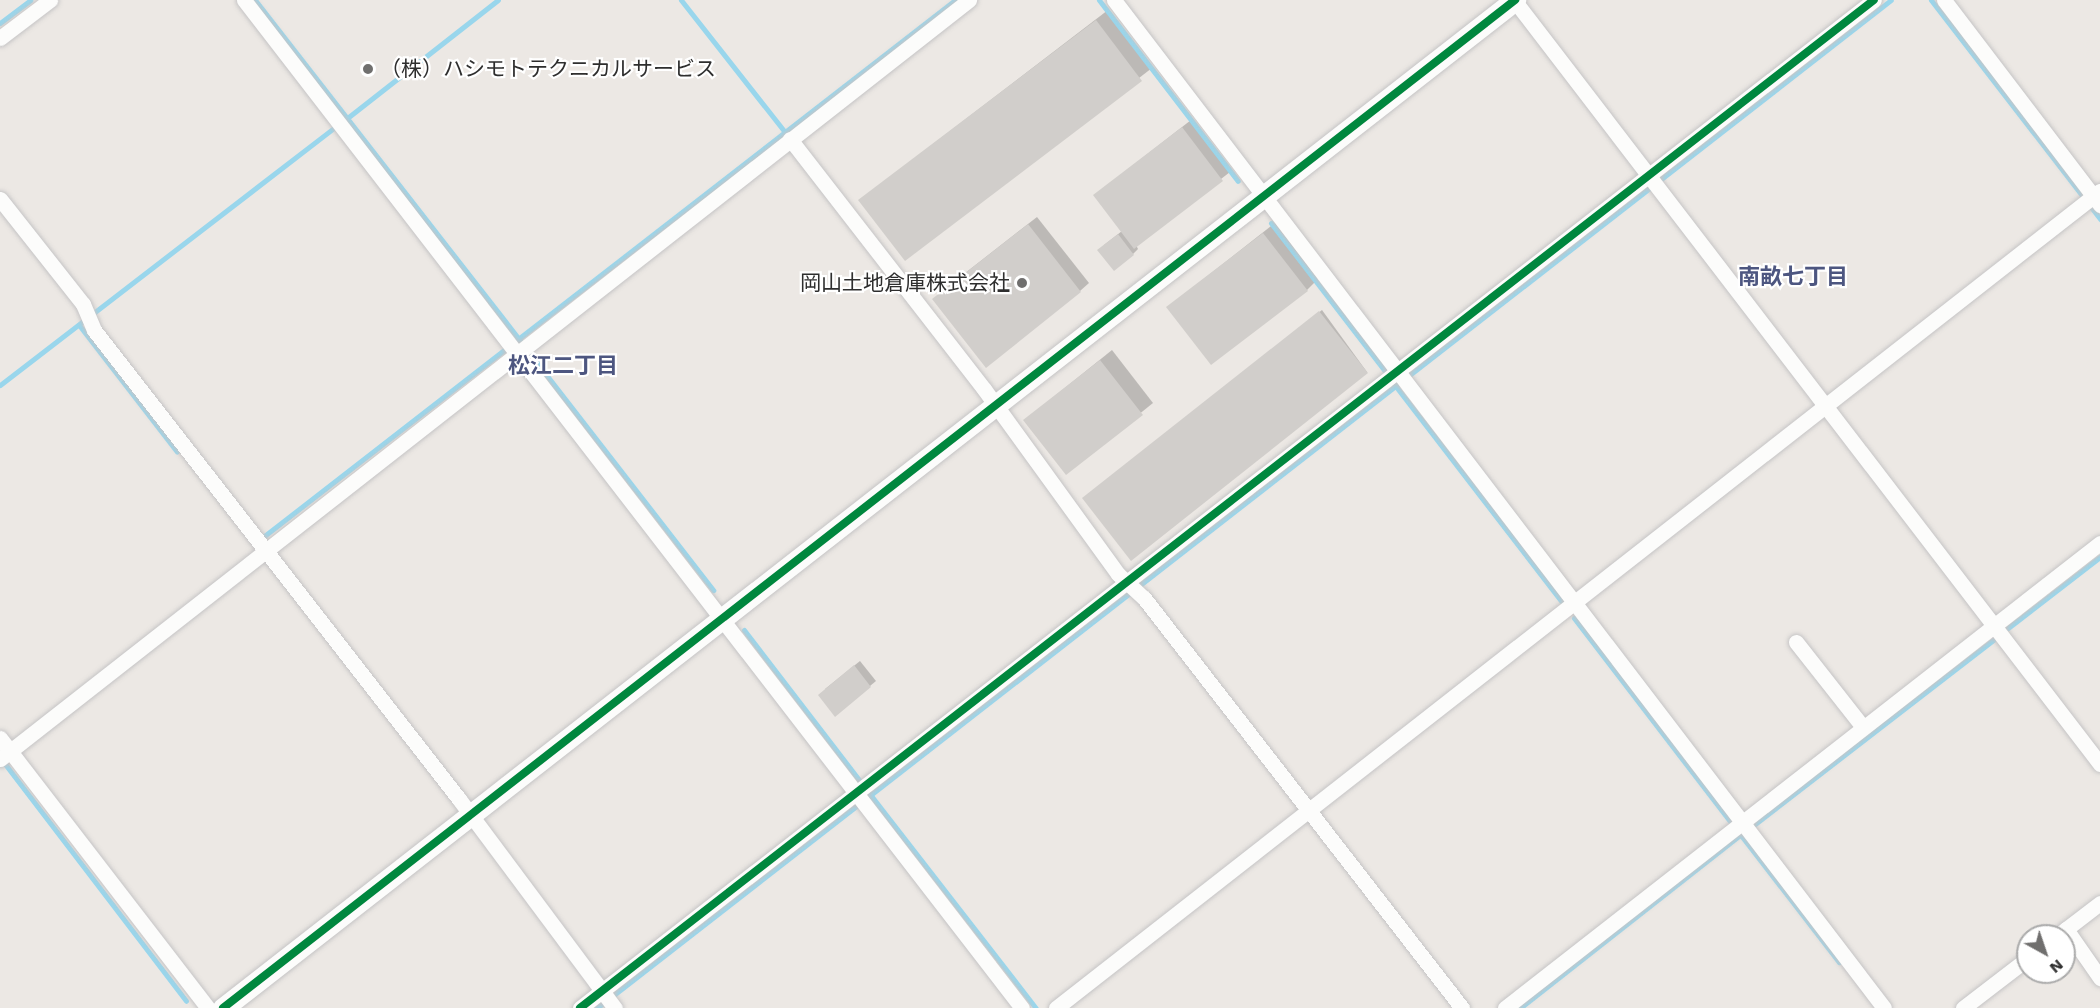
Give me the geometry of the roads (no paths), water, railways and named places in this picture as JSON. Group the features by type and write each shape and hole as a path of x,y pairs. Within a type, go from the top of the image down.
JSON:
{"street":[{"path":"0,38 50,0"},
{"path":"244,0 519,347 721,618 863,794 1022,1008"},
{"path":"5,755 266,551 519,347 969,0"},
{"path":"1114,0 1264,195 1397,377 1575,601 1884,1008"},
{"path":"223,1008 1514,0 1653,179 1824,408 2100,764"},
{"path":"580,1008 608,1000 863,794 1133,587 1397,377 1653,179 1874,0"},
{"path":"1056,1008 2093,199 1944,0"},
{"path":"790,139 1133,587 1462,1008"},
{"path":"0,199 83,304 88,319 469,814 608,1000"},
{"path":"1505,1008 1992,625 2100,543"},
{"path":"1796,642 1863,727"},
{"path":"0,738 5,755 208,1008"},
{"path":"2073,924 2100,903"},
{"path":"2076,950 2100,978"},
{"path":"1963,1008 2016,967"},
{"path":"1979,996 1989,1008"}],"waterway":[{"path":"0,23 30,0"},
{"path":"255,0 521,342"},
{"path":"346,119 498,0"},
{"path":"681,0 785,132"},
{"path":"263,537 955,0"},
{"path":"1099,0 1238,181"},
{"path":"597,1008 1891,0"},
{"path":"1931,0 2100,219"},
{"path":"0,385 334,128"},
{"path":"1271,223 1389,376"},
{"path":"79,325 177,452"},
{"path":"527,350 713,590"},
{"path":"1394,384 1561,601"},
{"path":"2008,628 2100,557"},
{"path":"1574,618 1730,821"},
{"path":"744,630 863,785"},
{"path":"1755,824 1993,640"},
{"path":"5,764 186,1001"},
{"path":"869,793 1036,1008"},
{"path":"1520,1008 1744,832"},
{"path":"1740,834 1839,962"}],"place":[{"name":"（株）ハシモトテクニカルサービス","path":"368,69"},
{"name":"岡山土地倉庫株式会社","path":"1022,283"}],"district":[{"name":"南畝七丁目","path":"1793,277"},
{"name":"松江二丁目","path":"563,366"}]}
